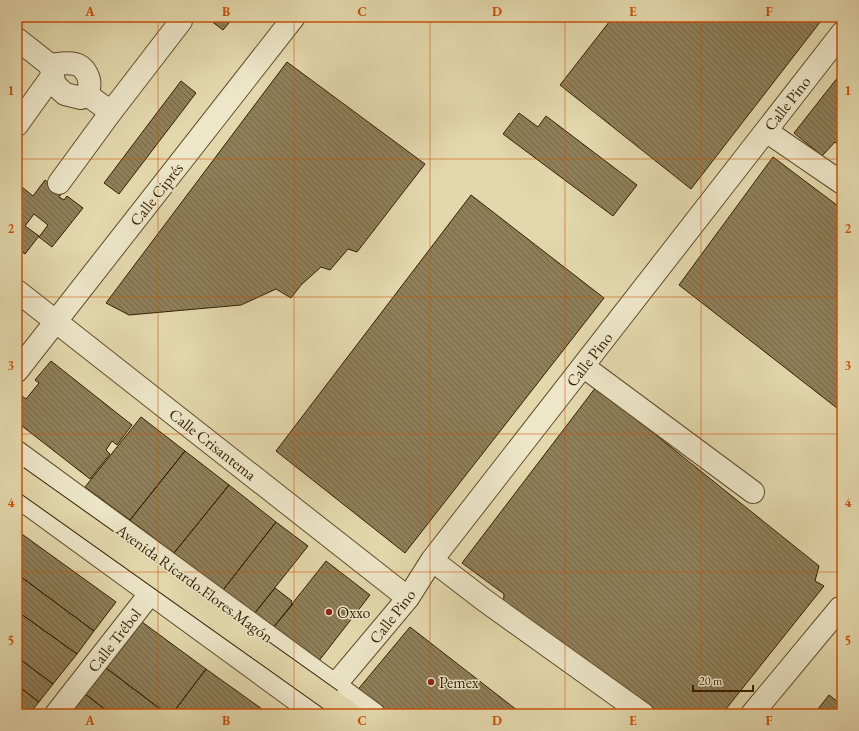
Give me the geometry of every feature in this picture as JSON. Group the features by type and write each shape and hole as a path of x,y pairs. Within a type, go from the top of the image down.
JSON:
{"main road":[{"name":"Avenida Ricardo Flores Magón","path":"17,477 350,714"}],"street":[{"name":"Calle Ciprés","path":"17,371 294,17"},
{"path":"59,183 181,21"},
{"name":"Calle Pino","path":"315,714 335,685 408,598 432,560 842,33"},
{"path":"17,39 51,70 55,85 64,94 81,98 86,94 111,112"},
{"path":"17,125 51,70"},
{"path":"766,131 842,183"},
{"name":"Calle Crisantema","path":"17,291 408,598"},
{"path":"583,366 753,492"},
{"name":"Avenida Ricardo Flores Magón","path":"17,452 374,714"},
{"path":"17,496 315,714"},
{"path":"432,560 490,605 643,714"},
{"name":"Calle Trébol","path":"56,714 171,565"},
{"path":"752,714 840,608"}],"building":[{"path":"206,17 234,17 223,30"},
{"path":"613,17 824,17 691,189 560,85"},
{"path":"287,62 425,164 357,252 348,249 330,270 321,267 301,285 291,298 276,289 241,305 129,315 106,303"},
{"path":"842,72 842,147 835,142 822,156 794,133"},
{"path":"181,81 196,93 119,194 104,183"},
{"path":"519,113 538,127 546,116 637,185 613,216 503,134"},
{"path":"773,157 842,209 842,412 679,285"},
{"path":"45,180 62,193 59,197 64,200 67,196 83,208 52,247 39,237 48,225 34,214 25,226 39,236 25,254 17,248 17,183 33,196"},
{"path":"471,195 604,298 405,553 276,451"},
{"path":"51,361 132,425 117,445 112,441 106,450 110,454 90,479 17,422 17,403 22,396 26,399 39,383 35,380"},
{"path":"596,387 819,566 815,581 824,586 722,714 647,714 503,610 504,594 462,563"},
{"path":"141,417 185,451 130,520 85,487"},
{"path":"185,451 229,485 174,553 130,520"},
{"path":"229,485 276,522 223,590 174,553"},
{"path":"276,522 308,546 254,614 223,590"},
{"path":"19,532 116,602 94,631 17,574 17,534"},
{"path":"326,561 370,595 318,662 273,628"},
{"path":"17,574 94,631 77,654 17,611"},
{"path":"275,588 292,601 291,603 293,604 273,628 254,614"},
{"path":"17,611 77,654 53,684 17,657"},
{"path":"142,622 206,669 172,714 167,714 106,668"},
{"path":"410,627 522,714 383,714 355,693"},
{"path":"17,657 53,684 39,702 17,685"},
{"path":"106,668 167,714 111,714 85,694"},
{"path":"206,669 269,714 172,714"},
{"path":"17,685 39,702 29,714 17,714"},
{"path":"85,694 111,714 70,714"},
{"path":"829,695 842,705 842,714 814,714"}],"place":[{"name":"Oxxo","path":"329,612"},
{"name":"Pemex","path":"431,682"}]}
